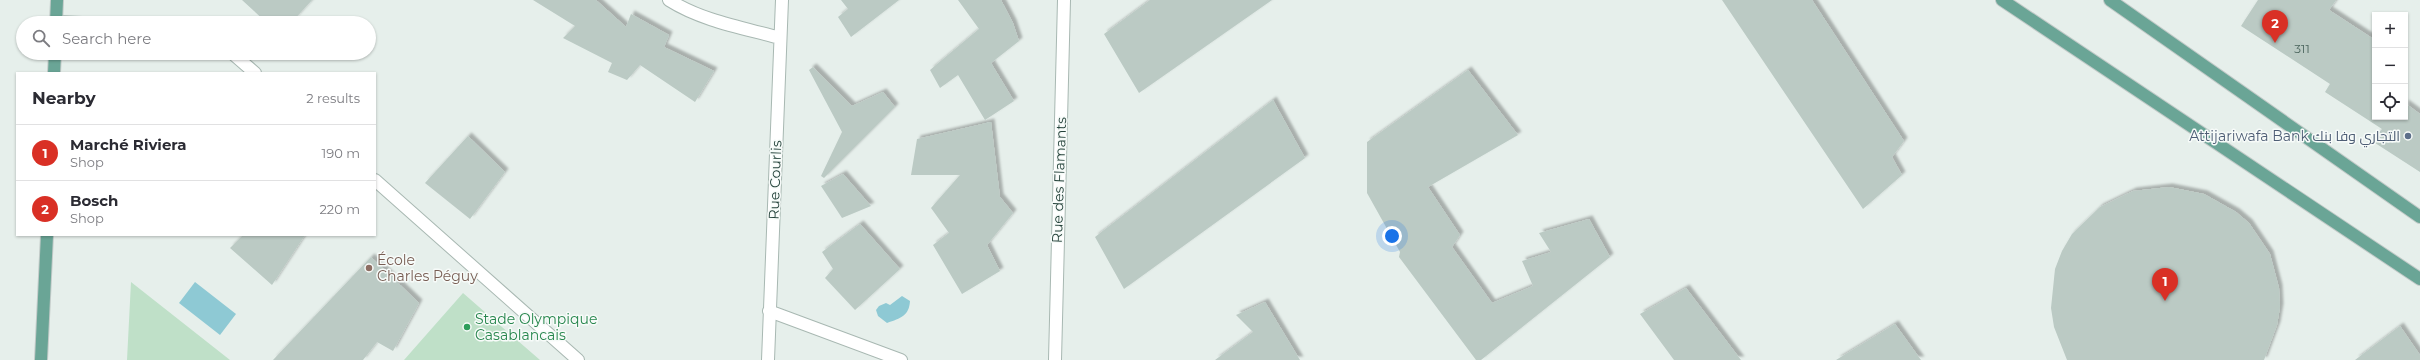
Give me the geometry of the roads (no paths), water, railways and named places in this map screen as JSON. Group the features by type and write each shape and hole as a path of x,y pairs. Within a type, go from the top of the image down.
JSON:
{"main road":[{"path":"56,16 57,0"},
{"path":"2002,0 2420,279"},
{"path":"2110,0 2420,217"},
{"path":"54,72 55,60"},
{"path":"42,360 47,236"}],"street":[{"path":"669,0 678,6 715,20 780,38"},
{"name":"Rue Courlis","path":"768,360 782,0"},
{"name":"Rue des Flamants","path":"1054,360 1064,0"},
{"path":"240,60 254,72"},
{"path":"376,181 578,360"},
{"path":"769,311 901,360"}],"water":[{"path":"195,282 236,314 220,335 179,303"},
{"path":"902,296 910,301 908,310 903,316 887,323 878,316 876,310 879,306 886,303 890,305"}],"place":[{"name":"Bosch","path":"2275,43"},
{"name":"Attijariwafa Bank التجاري وفا بنك","path":"2408,136"},
{"name":"École Charles Péguy","path":"369,268"},
{"name":"Marché Riviera","path":"2165,301"},
{"name":"Stade Olympique Casablancais","path":"467,327"}]}
